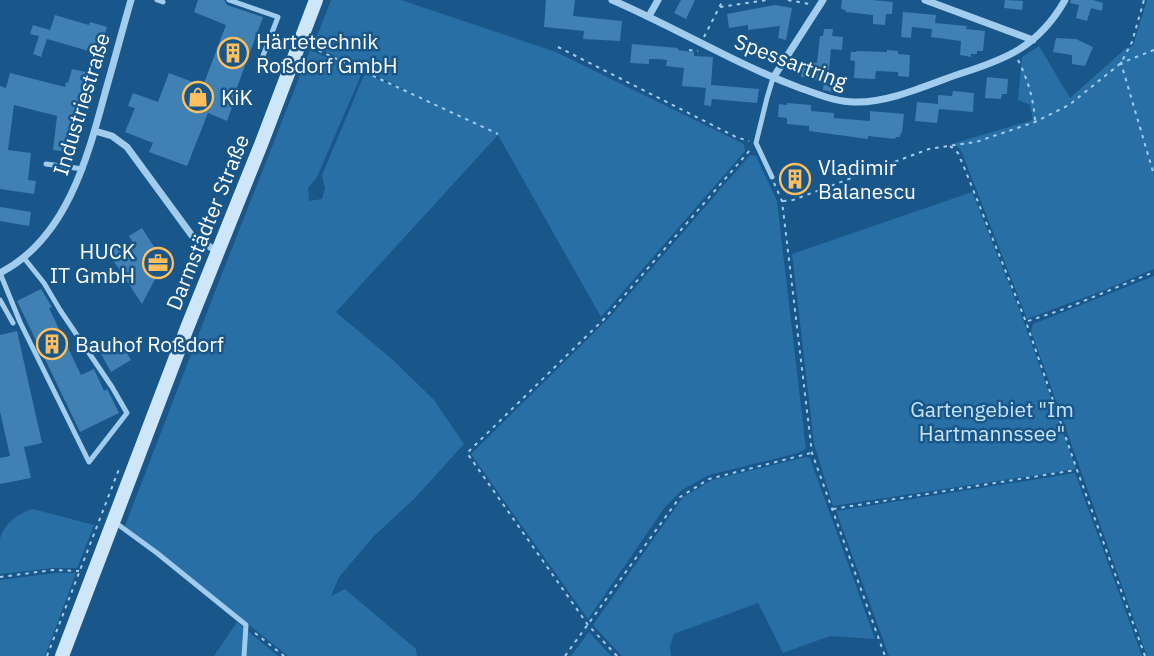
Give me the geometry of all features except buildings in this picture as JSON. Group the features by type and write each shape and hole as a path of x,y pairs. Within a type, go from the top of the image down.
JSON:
{"main road":[{"name":"Darmstädter Straße","path":"62,656 316,0"}],"street":[{"name":"Industriestraße","path":"0,273 15,266 43,240 83,169 131,0"},
{"name":"Spessartring","path":"612,0 649,16 700,48 773,78 853,103 871,102 898,95 1014,54 1033,40 1065,0"},
{"path":"649,16 658,0"},
{"path":"925,0 1033,40"},
{"path":"773,78 822,3"},
{"path":"95,131 112,136 127,146 193,237 217,251"}],"lane":[{"path":"229,0 278,18 261,61"},
{"path":"772,177 756,143 773,78"},
{"path":"46,164 83,169"},
{"path":"0,273 20,322 89,462 127,413 44,284 24,258"},
{"path":"0,300 13,323"},
{"path":"114,522 246,625 244,656"}],"path":[{"path":"689,50 700,48 723,0"},
{"path":"719,7 767,0"},
{"path":"788,0 822,3"},
{"path":"1144,0 1132,42 1121,63 1154,175"},
{"path":"300,42 498,134"},
{"path":"558,47 736,136 756,143 604,319 467,453 588,625 617,656"},
{"path":"782,201 793,200 929,149 976,142 1035,122 1069,105 1121,63 1154,50"},
{"path":"1014,54 1029,84 1035,122"},
{"path":"950,146 958,153 1026,322 1145,656"},
{"path":"772,177 782,201 812,453 885,656"},
{"path":"1026,322 1154,272"},
{"path":"565,656 680,497 709,479 812,453"},
{"path":"832,509 1077,470"},
{"path":"0,577 53,570 94,572"},
{"path":"246,625 284,656"}],"green space":[{"path":"331,0 401,0 556,52 744,144 745,151 601,317 498,135 336,312 393,360 434,400 464,444 414,499 374,536 339,577 331,596 345,589 416,649 417,656 288,656 125,526 310,50 362,73 317,177 308,188 309,201 322,199 325,188 322,175 365,73 428,101 318,48 315,41"},
{"path":"1147,0 1154,0 1154,269 1027,319 962,153 958,147 951,144 1033,120 1030,105 1018,100 1022,57 1039,46 1070,98 1125,49 1133,46"},
{"path":"750,155 756,156 777,201 806,449 709,475 682,490 665,507 588,619 471,454 608,319"},
{"name":"Gartengebiet \"Im Hartmannssee\"","path":"972,192 1021,314 1076,469 833,506 814,444 792,254"},
{"path":"1154,276 1154,656 1147,656 1031,331 1033,324"},
{"path":"810,458 875,639 830,636 783,653 758,603 674,634 670,647 671,656 622,656 593,625 683,497 712,480"},
{"path":"1075,473 1142,656 889,656 836,511"},
{"path":"33,509 94,525 77,568 0,574 2,533 22,513"},
{"path":"76,573 45,656 0,656 0,580"},
{"path":"237,622 278,656 214,656"},
{"path":"589,632 611,656 571,656"}],"place":[{"name":"Härtetechnik Roßdorf GmbH","path":"233,53"},
{"name":"KiK","path":"198,97"},
{"name":"Vladimir Balanescu","path":"795,179"},
{"name":"HUCK IT GmbH","path":"158,263"},
{"name":"Bauhof Roßdorf","path":"52,344"}]}
